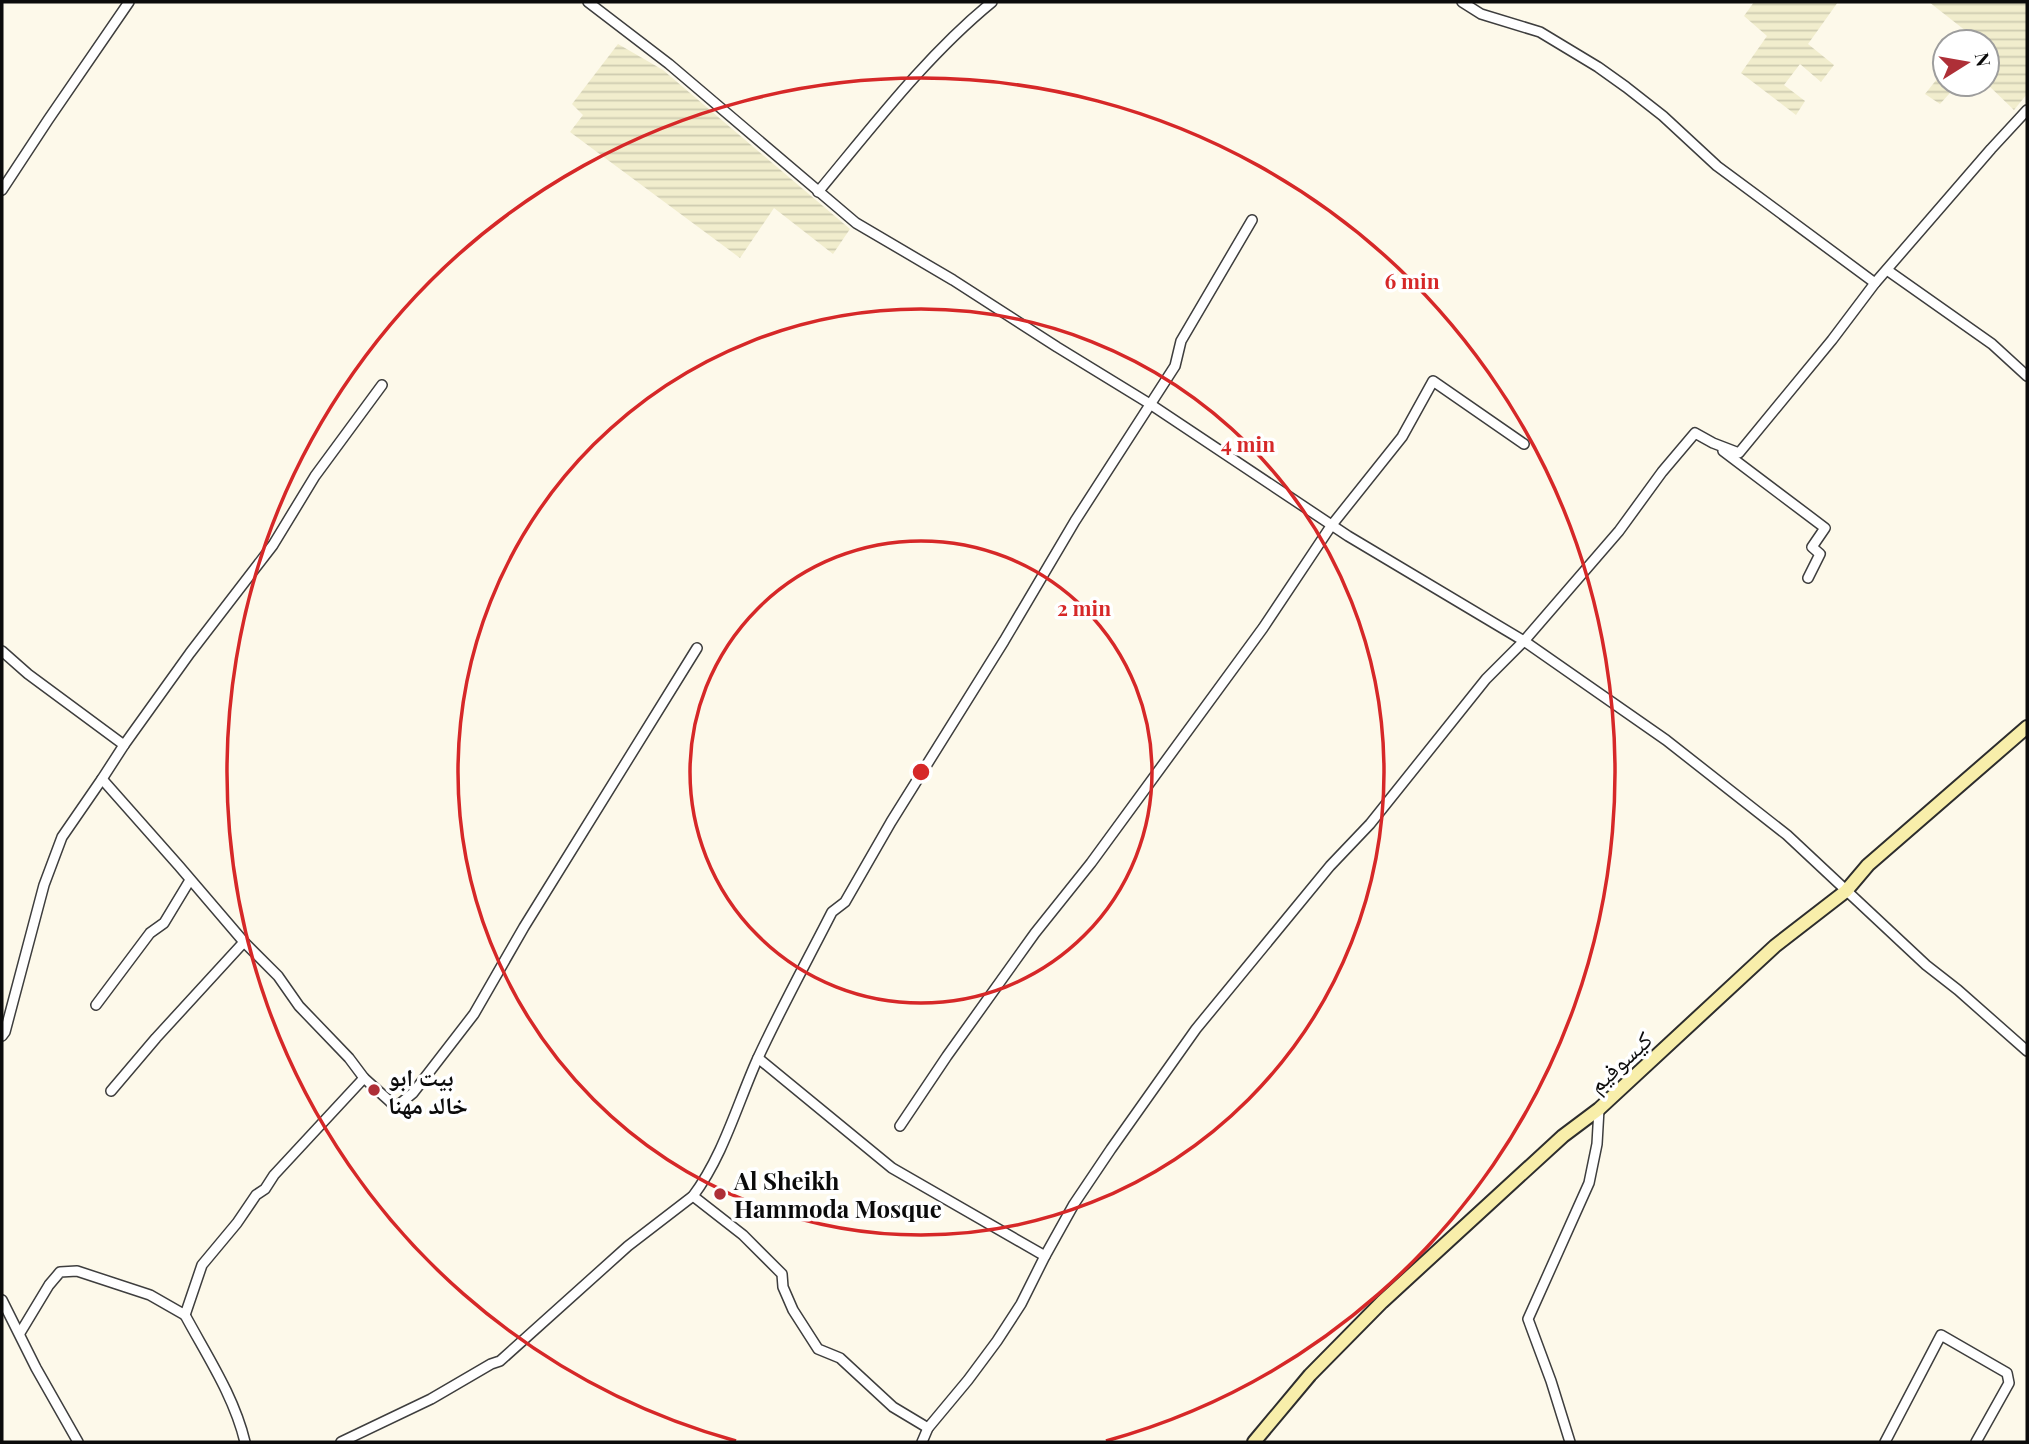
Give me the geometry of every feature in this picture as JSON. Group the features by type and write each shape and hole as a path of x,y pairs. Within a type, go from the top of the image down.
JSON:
{"street":[{"path":"3,184 129,2"},
{"path":"587,2 669,64 856,223 953,279 1056,347 1150,404 1331,526 1524,641 1666,740 1787,835 1926,965 2027,1051"},
{"path":"818,192 943,46 992,2"},
{"path":"1462,2 1481,14 1540,32 1598,67 1662,116 1717,166 1875,284"},
{"path":"922,1442 928,1428 968,1380 1021,1304 1074,1204 1111,1149 1196,1029 1329,866 1370,824 1486,679 1524,641 1619,531 1662,472 1695,433 1739,453 1875,284 2027,110"},
{"path":"341,1442 431,1399 500,1361 628,1246 693,1196 711,1170 758,1058 832,912 845,902 1075,521 1175,366 1181,341 1252,220"},
{"path":"1887,271 1992,344 2027,376"},
{"path":"900,1126 1035,933 1091,863 1263,628 1331,526 1402,437 1433,380 1524,444"},
{"path":"2,1036 44,885 62,837 190,653 273,545 315,476 382,385"},
{"path":"1713,443 1825,528 1812,547 1820,554 1808,578"},
{"path":"102,779 244,942 278,976 299,1006 364,1077 396,1107 413,1093 466,1024 697,648"},
{"path":"2,651 28,674 124,745"},
{"name":"كيسوفيم","path":"1254,1442 1310,1375 1382,1302 1563,1136 1599,1109 1775,946 1846,891 1868,865 2027,727"},
{"path":"96,1005 150,933 164,923 190,880"},
{"path":"111,1091 244,942"},
{"path":"758,1058 892,1168 1045,1256"},
{"path":"185,1315 202,1265 256,1195 265,1189 274,1175 364,1077"},
{"path":"1570,1442 1528,1319 1589,1183 1597,1144 1599,1109"},
{"path":"693,1196 743,1235 782,1274 783,1287 793,1310 818,1349 840,1358 892,1406 928,1428"},
{"path":"20,1334 49,1285 60,1272 77,1271 150,1295 185,1315 231,1399 245,1442"},
{"path":"2,1300 36,1368 78,1442"},
{"path":"1885,1442 1941,1335 2007,1373 2009,1383 1976,1442"}],"shaded area":[{"path":"1754,2 1838,2 1808,44 1834,65 1821,82 1800,64 1784,85 1805,101 1796,115 1741,73 1767,36 1744,16"},
{"path":"1929,2 2027,2 2027,94 2014,110 2001,97 2001,28 1962,28"},
{"path":"618,44 663,70 850,229 833,254 774,208 740,258 570,132 583,115 572,104"},
{"path":"1931,86 1931,98 1925,94"},
{"path":"1931,98 1945,98 1940,104"}],"place":[{"name":"بيت ابو خالد مهنا","path":"374,1090"},
{"name":"Al Sheikh Hammoda Mosque","path":"720,1194"}]}
